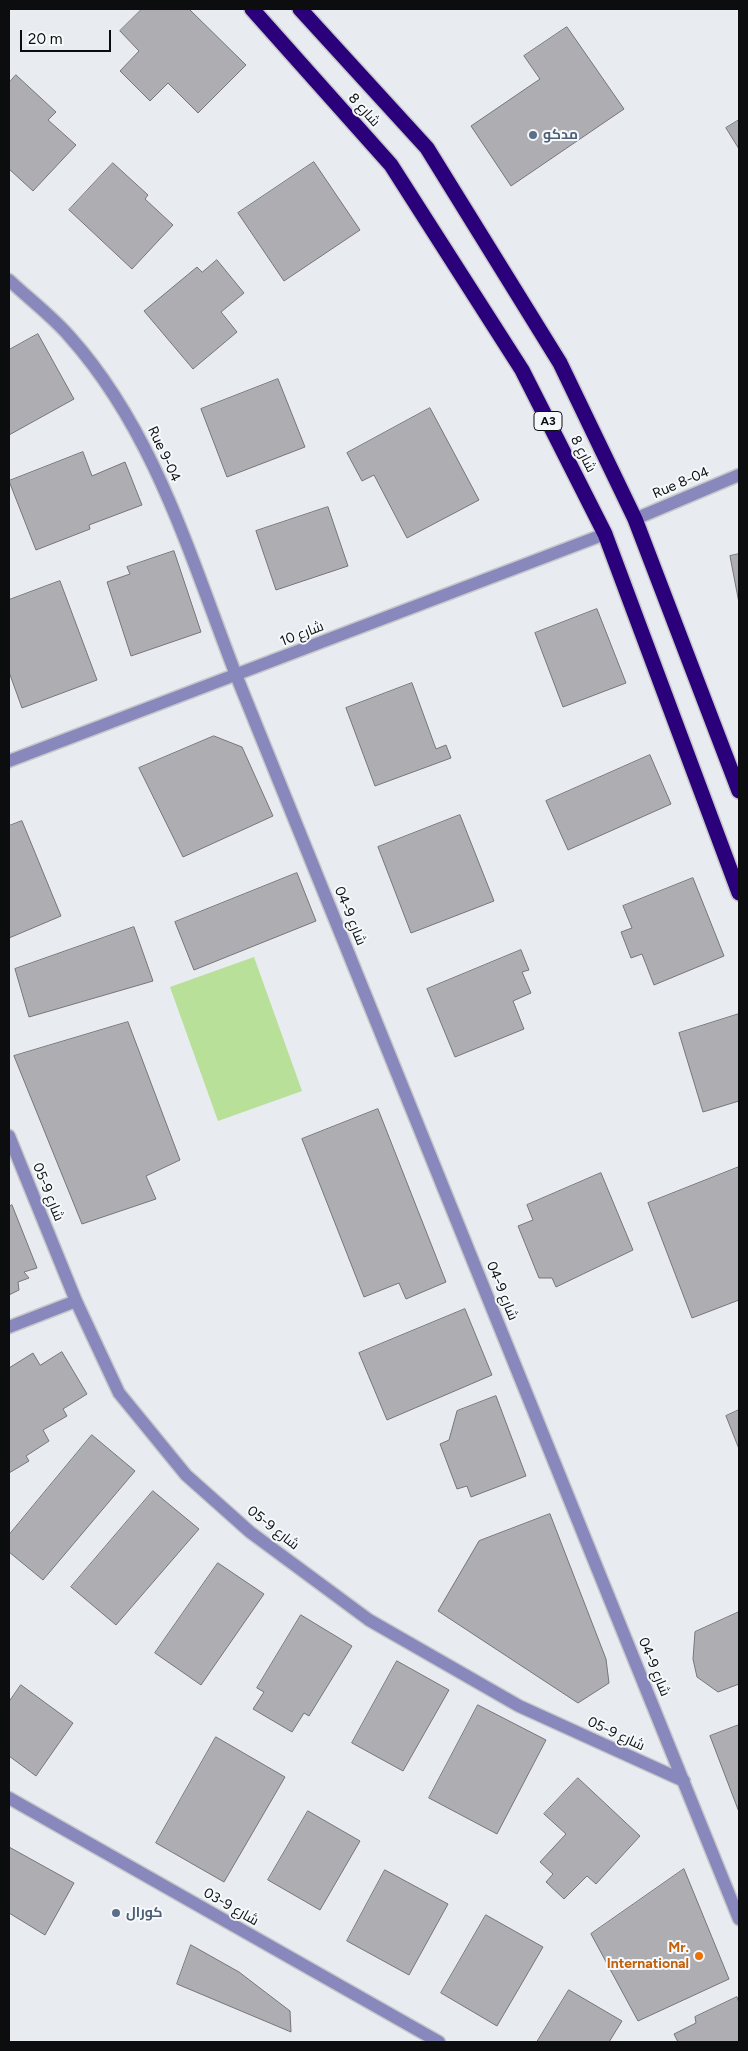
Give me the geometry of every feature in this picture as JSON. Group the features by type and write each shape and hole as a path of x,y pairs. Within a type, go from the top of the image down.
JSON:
{"highway":[{"name":"شارع 8","path":"252,9 391,165 522,370 605,534 739,894"},
{"name":"شارع 8","path":"300,9 427,148 560,363 635,519 739,791"}],"street":[{"name":"Rue 9-04","path":"9,280 70,336 109,387 133,424 165,491 236,675"},
{"name":"Rue 8-04","path":"635,519 739,475"},
{"name":"شارع 10","path":"9,761 605,534"},
{"name":"شارع 9-04","path":"236,675 739,1919"},
{"name":"شارع 9-05","path":"9,1136 76,1301 119,1393 186,1475 250,1532 369,1620 519,1706 684,1781"},
{"path":"9,1327 76,1301"},
{"name":"شارع 9-03","path":"9,1798 439,2042"}],"green space":[{"path":"254,957 302,1091 218,1121 170,987"}],"building":[{"path":"142,9 189,9 246,65 198,113 168,83 150,101 120,71 139,51 120,31"},
{"path":"567,27 624,109 511,186 471,126 540,79 524,56"},
{"path":"16,75 56,112 48,120 76,145 33,191 9,169 9,83"},
{"path":"739,120 739,149 726,128"},
{"path":"314,162 360,230 284,281 238,213"},
{"path":"113,163 148,195 145,199 173,225 132,269 69,210"},
{"path":"217,260 244,293 221,312 237,332 193,369 144,311 197,267 202,272"},
{"path":"38,334 74,399 9,435 9,350"},
{"path":"278,379 305,447 227,477 201,409"},
{"path":"430,408 479,500 407,538 374,475 362,481 347,453"},
{"path":"83,452 92,476 125,462 142,505 89,525 90,529 36,550 9,481"},
{"path":"328,507 348,566 276,590 256,531"},
{"path":"174,551 201,632 131,656 107,582 130,574 127,567"},
{"path":"739,554 739,603 730,556"},
{"path":"60,581 97,680 22,708 9,672 9,600"},
{"path":"597,609 626,683 563,707 535,633"},
{"path":"412,683 436,749 446,745 451,758 375,786 346,708"},
{"path":"214,736 242,747 273,816 183,857 139,768"},
{"path":"650,755 671,804 568,850 546,801"},
{"path":"460,815 494,901 411,933 378,847"},
{"path":"22,821 61,916 9,938 9,826"},
{"path":"297,873 316,921 194,970 175,922"},
{"path":"693,878 724,956 654,985 642,954 631,958 621,932 632,928 623,906"},
{"path":"134,927 153,981 29,1017 15,969"},
{"path":"521,950 529,970 522,972 531,993 513,1001 524,1029 455,1057 427,989"},
{"path":"739,1014 739,1101 703,1112 679,1033"},
{"path":"128,1022 180,1160 146,1176 156,1199 82,1224 14,1056"},
{"path":"378,1109 446,1282 406,1299 399,1283 364,1297 302,1139"},
{"path":"739,1167 739,1300 692,1318 648,1203"},
{"path":"601,1173 633,1250 556,1287 552,1278 539,1278 518,1226 533,1220 527,1205"},
{"path":"12,1205 37,1268 24,1272 29,1278 18,1282 19,1290 9,1295 9,1207"},
{"path":"465,1309 492,1375 387,1420 359,1353"},
{"path":"62,1352 87,1394 63,1409 67,1416 43,1430 49,1441 26,1456 29,1461 9,1473 9,1368 33,1353 40,1365"},
{"path":"496,1396 526,1476 471,1497 467,1486 457,1489 440,1444 449,1440 457,1411"},
{"path":"739,1410 739,1449 726,1416"},
{"path":"92,1435 135,1471 43,1580 9,1552 9,1535"},
{"path":"153,1491 199,1529 116,1625 71,1587"},
{"path":"550,1514 606,1659 609,1683 578,1703 438,1611 479,1541"},
{"path":"218,1563 264,1594 201,1685 155,1653"},
{"path":"739,1612 739,1684 718,1692 697,1677 693,1659 695,1632"},
{"path":"301,1615 352,1646 309,1716 304,1713 292,1732 253,1709 264,1692 257,1688"},
{"path":"397,1661 449,1690 403,1771 352,1743"},
{"path":"21,1685 73,1723 36,1776 9,1756 9,1702"},
{"path":"478,1705 546,1740 497,1834 429,1798"},
{"path":"739,1725 739,1812 710,1736"},
{"path":"216,1737 285,1777 224,1882 156,1843"},
{"path":"578,1778 640,1836 596,1884 587,1876 564,1899 546,1882 553,1874 540,1862 566,1834 544,1814"},
{"path":"308,1811 360,1841 320,1910 268,1880"},
{"path":"9,1847 74,1883 45,1935 9,1913"},
{"path":"684,1869 729,1979 638,2021 591,1934"},
{"path":"385,1870 448,1904 409,1975 347,1941"},
{"path":"486,1915 543,1947 497,2026 441,1993"},
{"path":"191,1945 239,1972 290,2011 291,2032 177,1984"},
{"path":"569,1990 622,2021 609,2042 537,2042"},
{"path":"737,1997 739,2003 739,2042 678,2042 674,2034 696,2023 695,2017"}],"place":[{"name":"مدكو","path":"533,135"},
{"name":"كورال","path":"116,1913"},
{"name":"Mr. International","path":"699,1956"}]}
